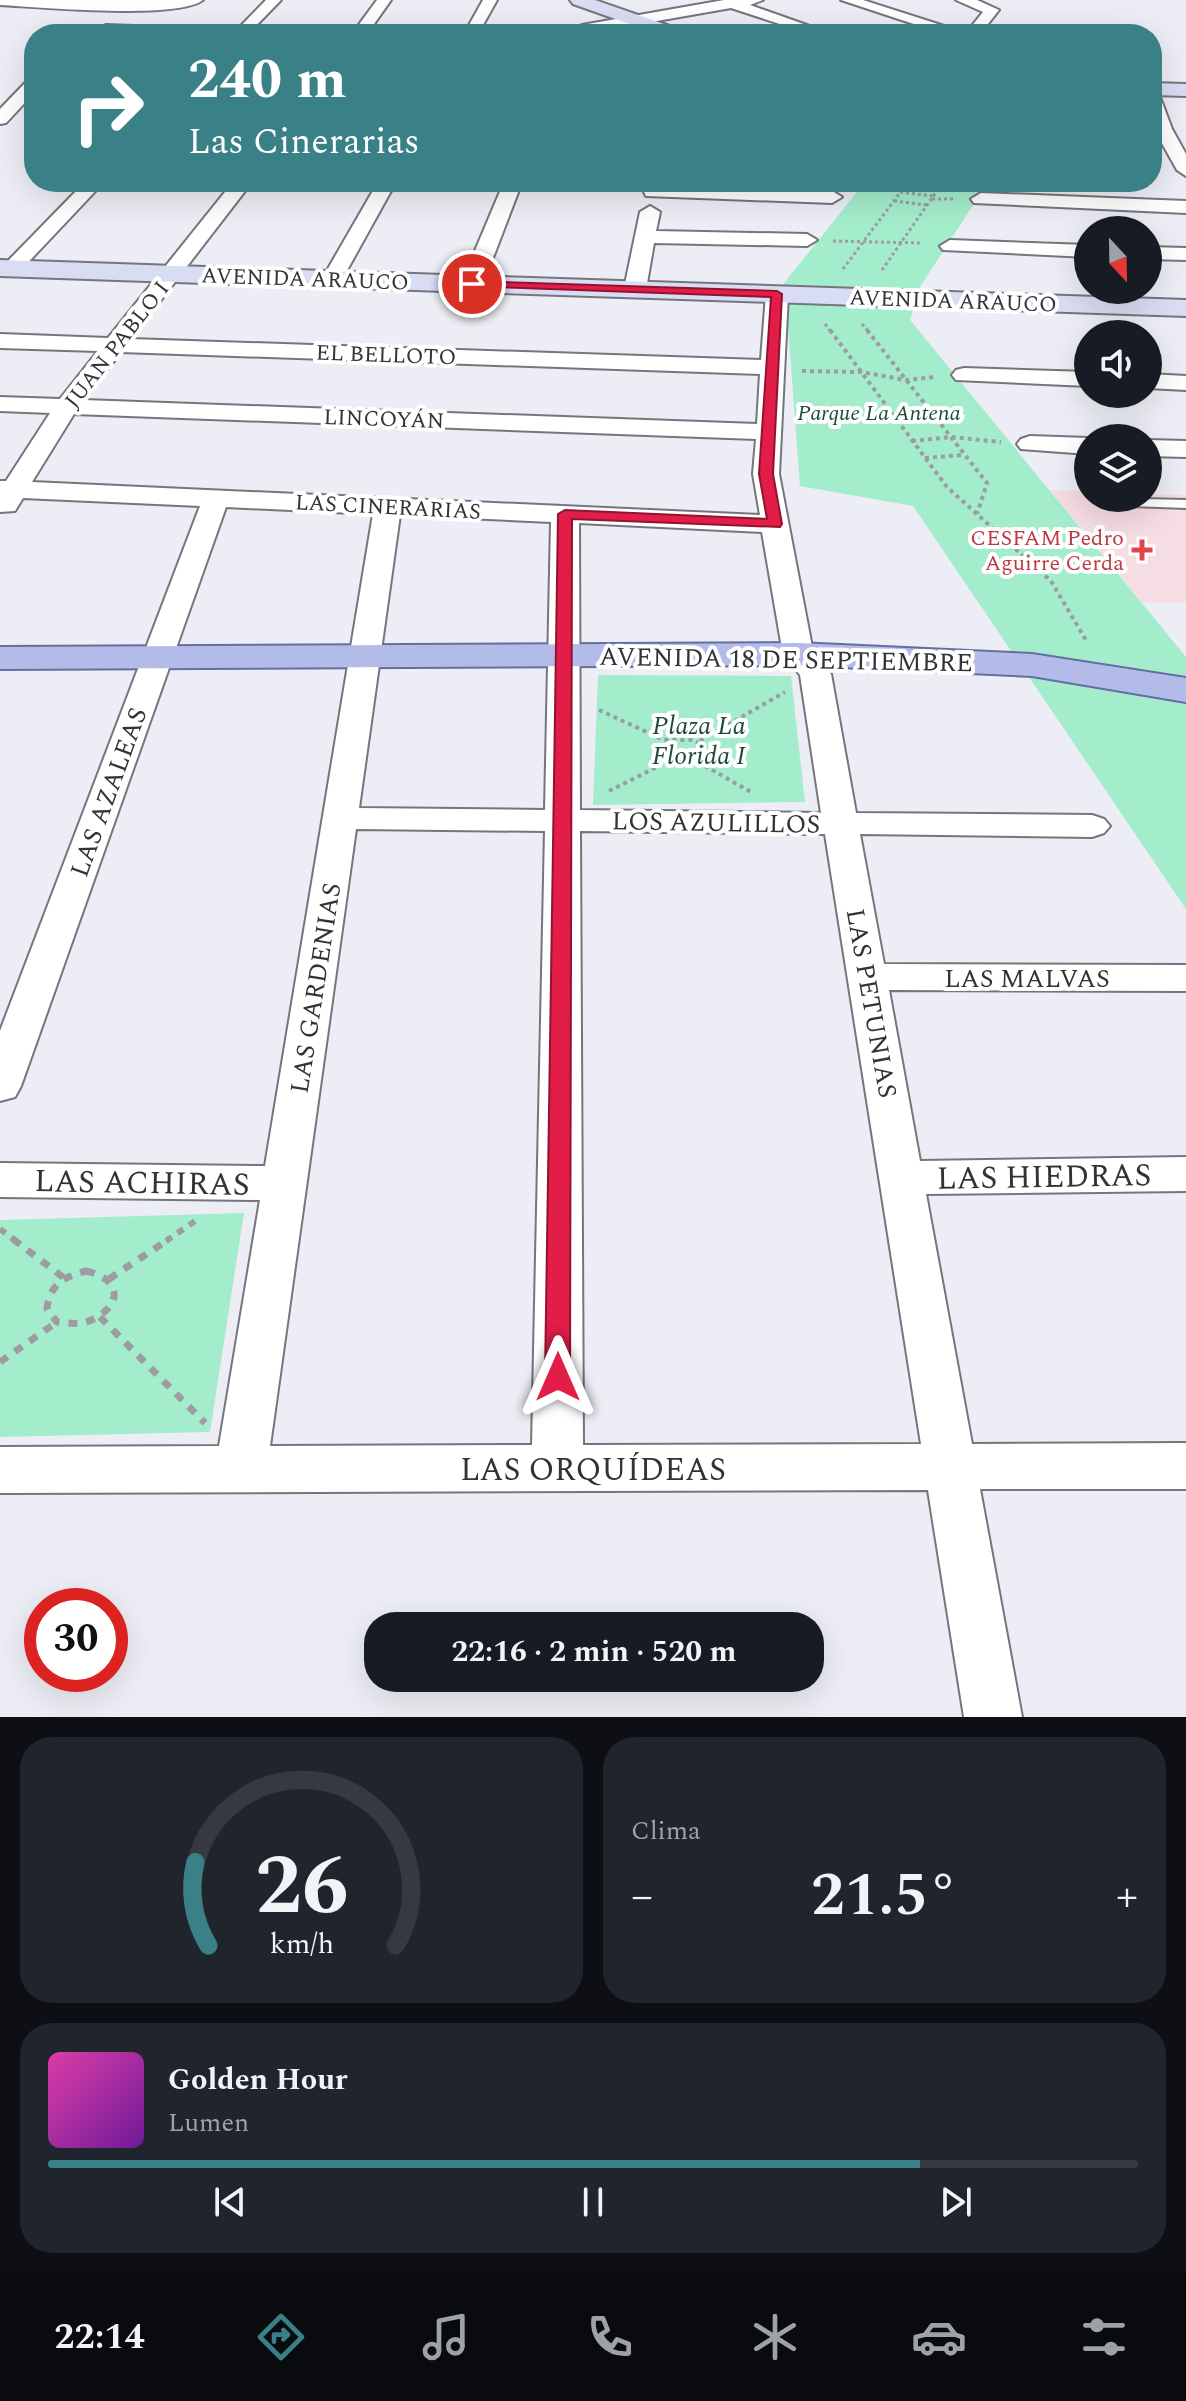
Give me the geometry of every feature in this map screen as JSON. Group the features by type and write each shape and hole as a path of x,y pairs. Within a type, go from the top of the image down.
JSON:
{"main road":[{"name":"AVENIDA 18 DE SEPTIEMBRE","path":"0,658 365,656 563,674 807,664 1032,665 1186,690"}],"street":[{"path":"95,17 196,0"},
{"path":"250,24 274,0"},
{"path":"366,24 384,0"},
{"path":"477,24 490,0"},
{"path":"579,0 648,24"},
{"path":"608,24 726,2 756,0"},
{"path":"848,0 926,24"},
{"path":"963,0 992,10 980,24"},
{"path":"0,1 129,24"},
{"path":"0,11 16,2"},
{"path":"726,2 794,24"},
{"path":"0,86 24,86"},
{"path":"1162,89 1186,90"},
{"path":"0,119 24,95"},
{"path":"1162,135 1185,168"},
{"path":"1163,166 1185,168"},
{"path":"6,268 85,192"},
{"name":"JUAN PABLO I","path":"0,514 7,490 65,408 235,192"},
{"path":"333,279 381,192"},
{"path":"472,284 509,192"},
{"path":"635,289 653,192"},
{"path":"743,192 832,197"},
{"path":"981,199 1186,207"},
{"path":"645,237 817,240"},
{"path":"950,246 1074,250"},
{"path":"1162,253 1186,254"},
{"name":"AVENIDA ARAUCO","path":"6,268 823,296 861,309 1186,308"},
{"name":"LAS PETUNIAS","path":"777,294 766,474 842,823 993,1717"},
{"name":"EL BELLOTO","path":"0,341 772,369"},
{"path":"964,375 1074,379"},
{"path":"1162,382 1186,383"},
{"name":"LINCOYÁN","path":"0,404 769,432"},
{"path":"1030,444 1074,446"},
{"path":"1162,448 1186,449"},
{"name":"LAS CINERARIAS","path":"7,490 775,524"},
{"name":"LAS AZALEAS","path":"0,1086 216,499"},
{"name":"LAS GARDENIAS","path":"242,1465 268,1183 341,818 388,506"},
{"path":"557,1469 565,514"},
{"name":"LOS AZULILLOS","path":"341,818 562,817 1092,826"},
{"name":"LAS MALVAS","path":"867,977 1186,978"},
{"name":"LAS HIEDRAS","path":"902,1178 1186,1174"},
{"name":"LAS ACHIRAS","path":"0,1180 268,1183"},
{"name":"LAS ORQUÍDEAS","path":"0,1470 242,1465 557,1469 1186,1466"}],"lane":[{"path":"1162,503 1186,504"}],"path":[{"path":"823,296 900,192 933,196"},
{"path":"936,192 902,240 861,309 906,380 987,483 977,514"},
{"path":"894,201 927,205"},
{"path":"817,240 861,245 902,240 950,246"},
{"path":"825,324 947,487 1051,581 1108,678"},
{"path":"772,369 861,372 906,380 964,375"},
{"path":"912,441 951,437 1030,444"},
{"path":"925,458 964,454"},
{"path":"699,742 807,664"},
{"path":"563,674 668,742"},
{"path":"681,738 699,742 707,751 703,759 684,764 669,761 662,754 663,745 668,742 681,738"},
{"path":"562,817 669,761"},
{"path":"109,1279 268,1183"},
{"path":"0,1229 64,1278"},
{"path":"0,1362 57,1322 78,1325 100,1317 114,1300 115,1291 109,1279 97,1272 86,1271 56,1284 47,1301 47,1309 57,1322"},
{"path":"100,1317 242,1465"}],"shaded area":[{"name":"CESFAM Pedro Aguirre Cerda","path":"1050,490 1074,491 1074,512 1162,512 1162,494 1186,495 1186,602 1142,602"}],"green space":[{"name":"Parque La Antena","path":"857,192 982,192 920,287 910,320 1186,657 1186,909 913,506 800,486 787,313 781,287"},
{"name":"Plaza La Florida I","path":"598,675 791,676 805,802 593,805"},
{"path":"244,1213 210,1432 0,1437 0,1220"}],"place":[{"name":"CESFAM Pedro Aguirre Cerda","path":"1142,550"}],"route":[{"path":"472,284 777,294 766,474 775,524 565,514 558,1377"}]}
